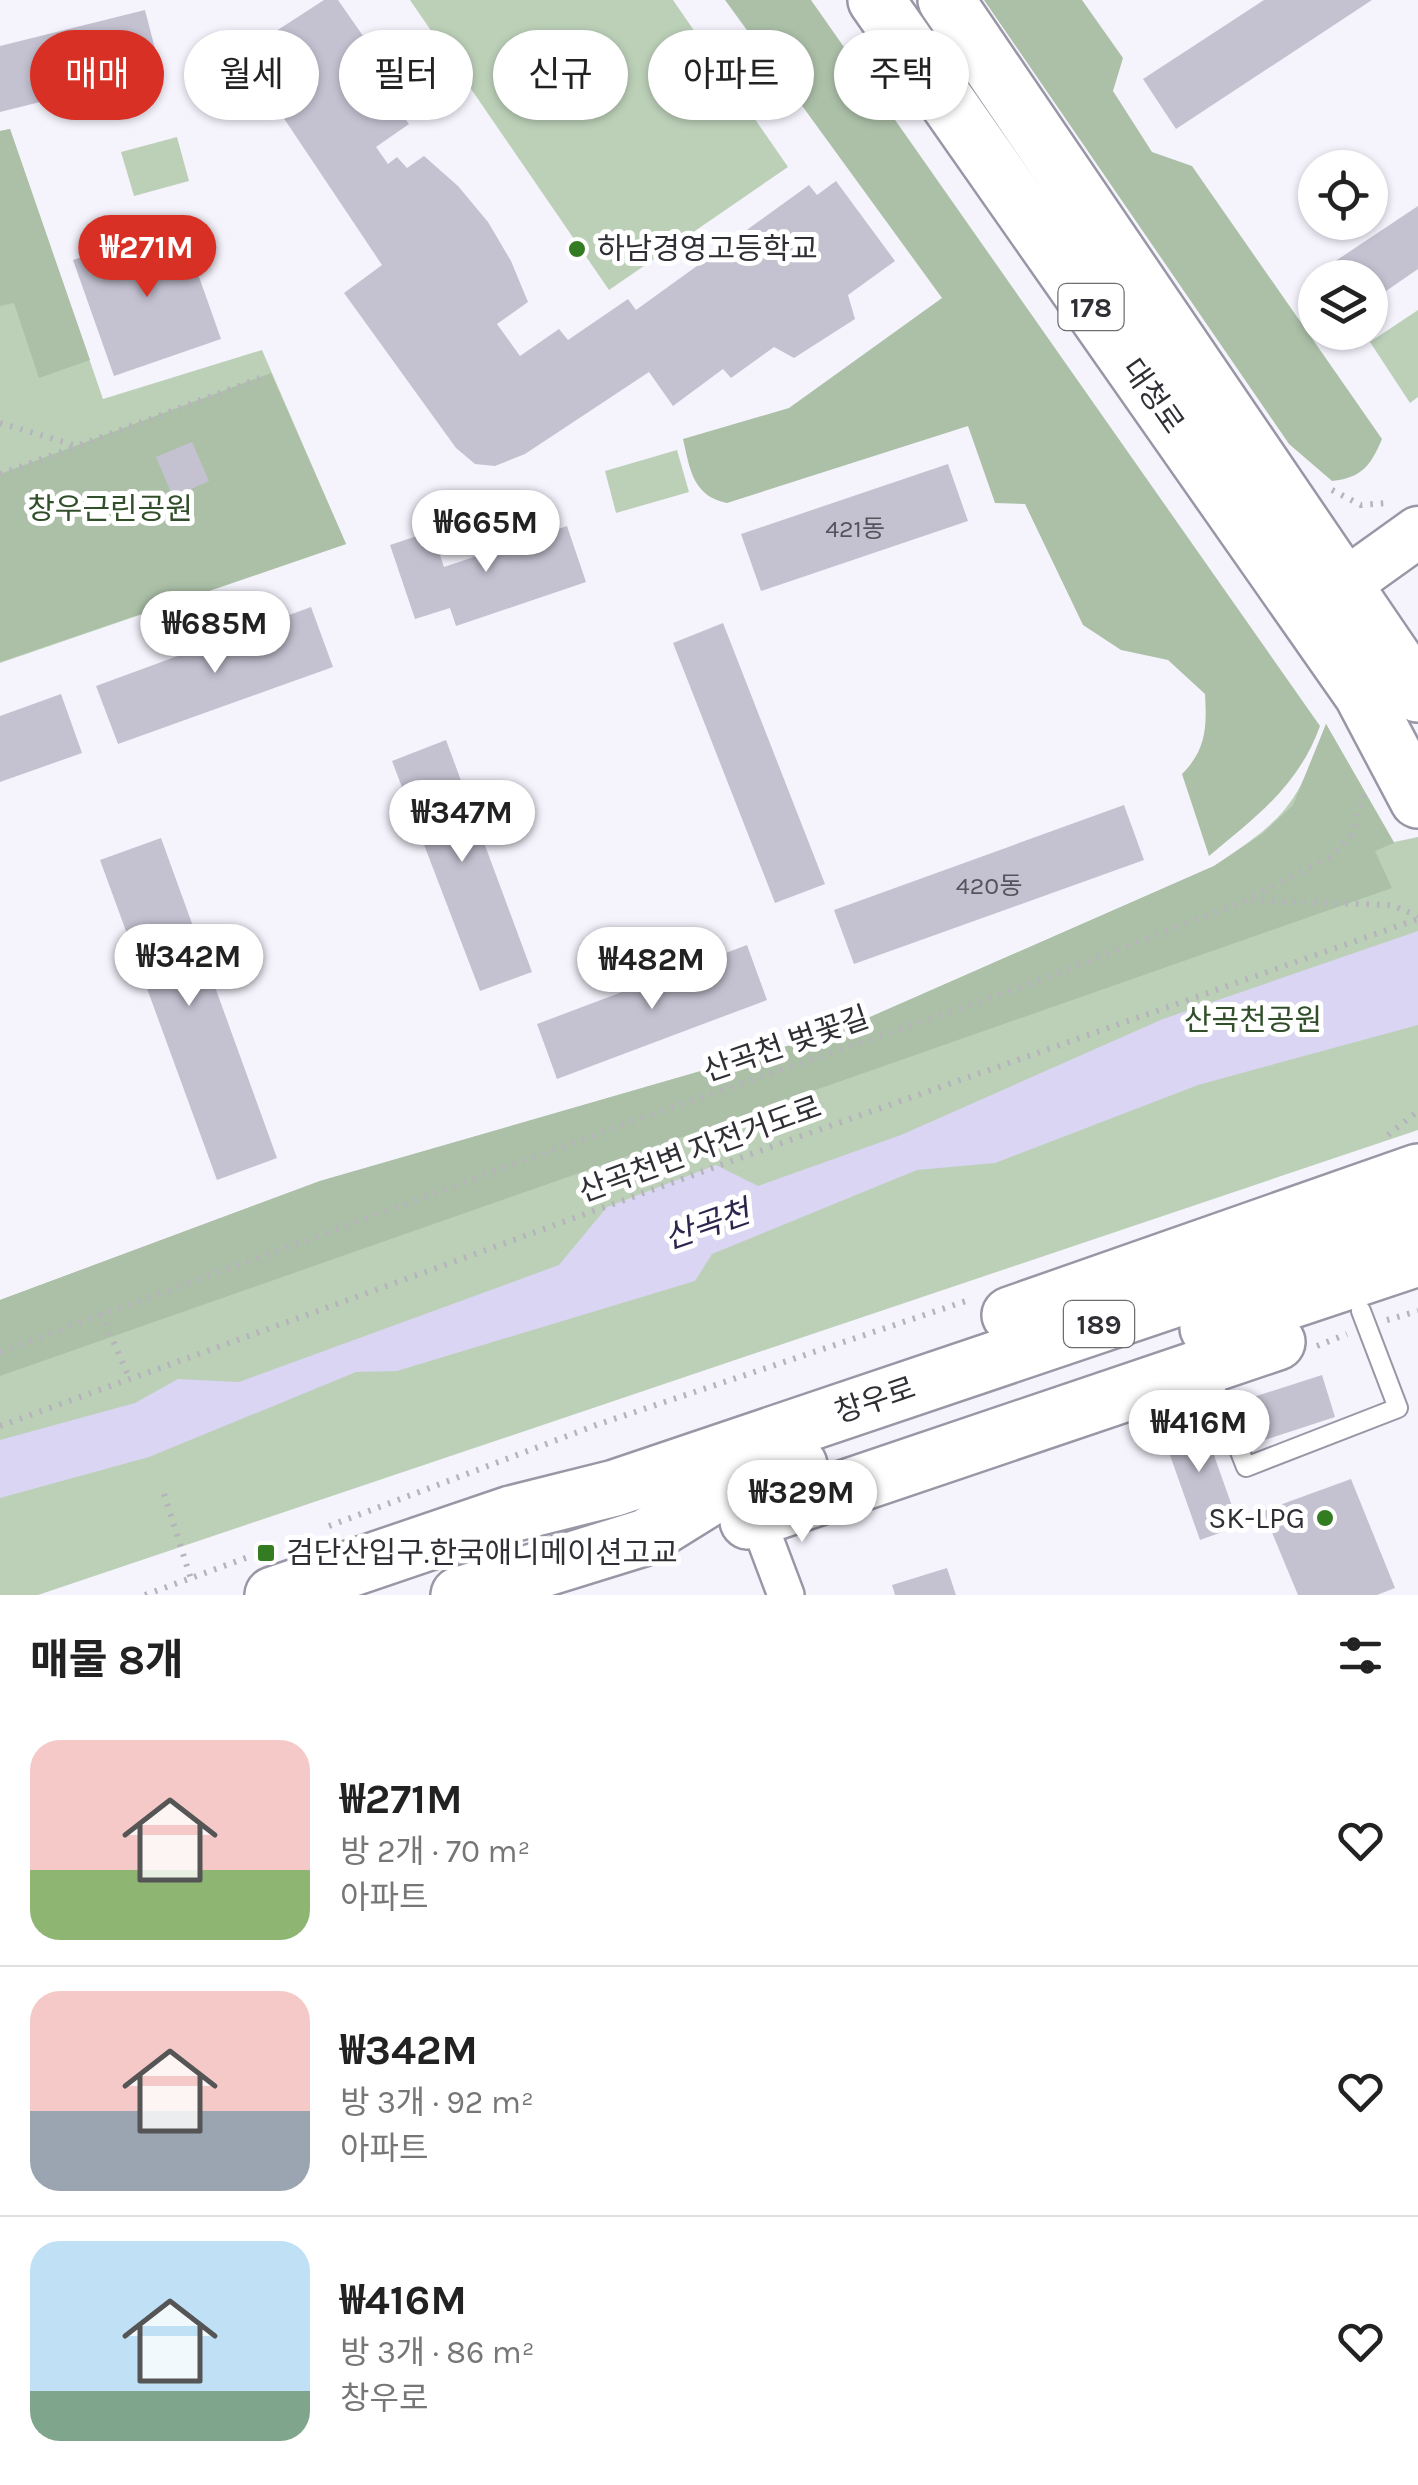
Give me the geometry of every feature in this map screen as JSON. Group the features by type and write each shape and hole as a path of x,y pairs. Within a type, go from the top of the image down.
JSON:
{"main road":[{"name":"대청로","path":"876,0 1325,599 1418,694"},
{"name":"대청로","path":"946,0 1325,599 1362,694 1418,800"},
{"path":"1325,599 1418,532"},
{"path":"511,1514 600,1458 1418,1172"},
{"name":"창우로","path":"269,1573 615,1488 1418,1216"},
{"name":"창우로","path":"459,1595 646,1537 712,1496 1418,1258"},
{"path":"646,1537 758,1518 1207,1368 1418,1292"}],"street":[{"path":"758,1518 786,1595"}],"lane":[{"path":"1207,1368 1246,1468 1398,1408 1360,1311"}],"path":[{"path":"0,474 264,376"},
{"path":"0,423 77,446"},
{"name":"산곡천 벚꽃길","path":"0,1352 1008,992 1247,900 1332,856 1352,834 1364,804 1365,786"},
{"path":"1247,900 1391,905 1418,918"},
{"name":"산곡천변 자전거도로","path":"0,1426 1418,918"},
{"path":"320,1529 598,1424 978,1297"},
{"path":"101,1313 130,1380"},
{"path":"164,1494 191,1578"},
{"path":"144,1595 191,1578 269,1573"}],"green space":[{"path":"410,0 673,0 694,30 648,30 648,120 756,120 788,167 609,290 473,92 473,30 431,30"},
{"path":"725,0 811,0 834,33 834,120 895,120 1320,726 1288,783 1209,856 1182,774 1196,756 1203,738 1205,694 1168,660 1121,650 1083,625 1025,504 995,503 968,426 727,503 707,494 695,480 683,439 789,408 942,298 812,120 814,30 747,30"},
{"path":"984,0 1082,0 1123,58 1113,91 1152,152 1192,166 1298,318 1298,350 1320,350 1382,439 1364,469 1332,481 1289,444"},
{"name":"창우근린공원","path":"10,129 103,399 262,350 346,544 0,663 0,131"},
{"path":"10,129 90,360 39,378 14,303 0,306 0,131"},
{"path":"177,137 189,181 134,196 121,152"},
{"path":"1418,310 1418,397 1410,403 1375,350 1388,350 1388,330"},
{"name":"창우근린공원","path":"271,373 346,544 0,662 0,474"},
{"path":"677,450 689,492 616,513 605,471"},
{"name":"산곡천공원","path":"1326,724 1394,842 1418,837 1418,1130 38,1595 0,1595 0,1300 320,1181 836,1032 1214,866 1258,835 1286,808 1306,774"},
{"path":"1326,724 1394,843 1375,851 1392,888 0,1376 0,1300 320,1181 836,1032 1214,866 1262,834 1293,805"}],"water":[{"name":"산곡천","path":"1418,931 1418,1025 1198,1085 995,1163 917,1170 712,1254 695,1281 397,1371 356,1372 149,1457 0,1498 0,1440 135,1403 178,1379 239,1382 559,1265 607,1207 716,1165 758,1186 901,1135 1163,1019"}],"building":[{"path":"324,0 338,0 359,30 339,30 339,120 406,120 409,124 376,147 388,164 397,157 407,168 424,156 458,186 488,222 511,261 528,302 497,324 520,356 559,329 568,340 628,299 636,310 809,185 817,195 836,181 895,261 848,295 855,319 794,358 774,347 731,378 723,369 673,406 649,372 525,454 495,466 475,464 456,448 344,293 382,265 285,120 319,120 319,30 278,30"},
{"path":"1264,0 1372,0 1176,129 1143,79"},
{"path":"145,10 150,30 64,30"},
{"path":"30,39 30,105 0,112 0,46"},
{"path":"1418,206 1418,269 1388,290 1388,260 1337,260 1367,240 1388,240 1388,226"},
{"path":"180,223 221,339 114,376 73,260"},
{"path":"192,442 209,481 173,497 156,457"},
{"path":"948,464 968,521 761,591 741,534"},
{"path":"567,526 586,582 456,626 450,608 415,619 390,545 432,531 444,567"},
{"path":"311,607 333,667 118,744 96,686"},
{"path":"723,623 825,884 775,903 673,643"},
{"path":"61,694 82,753 0,782 0,716"},
{"path":"446,740 532,972 480,991 392,761"},
{"path":"1124,805 1144,860 854,964 834,910"},
{"path":"161,838 277,1158 217,1180 100,860"},
{"path":"747,945 767,1000 557,1079 537,1024"},
{"path":"1322,1375 1335,1417 1255,1443 1241,1401"},
{"path":"1198,1410 1239,1526 1200,1540 1159,1424"},
{"path":"1351,1479 1395,1588 1377,1595 1298,1595 1263,1511"},
{"path":"947,1568 956,1595 895,1595 892,1585"}],"place":[{"name":"하남경영고등학교","path":"577,249"},
{"name":"SK-LPG","path":"1325,1518"},
{"name":"검단산입구.한국애니메이션고교","path":"266,1553"}]}
